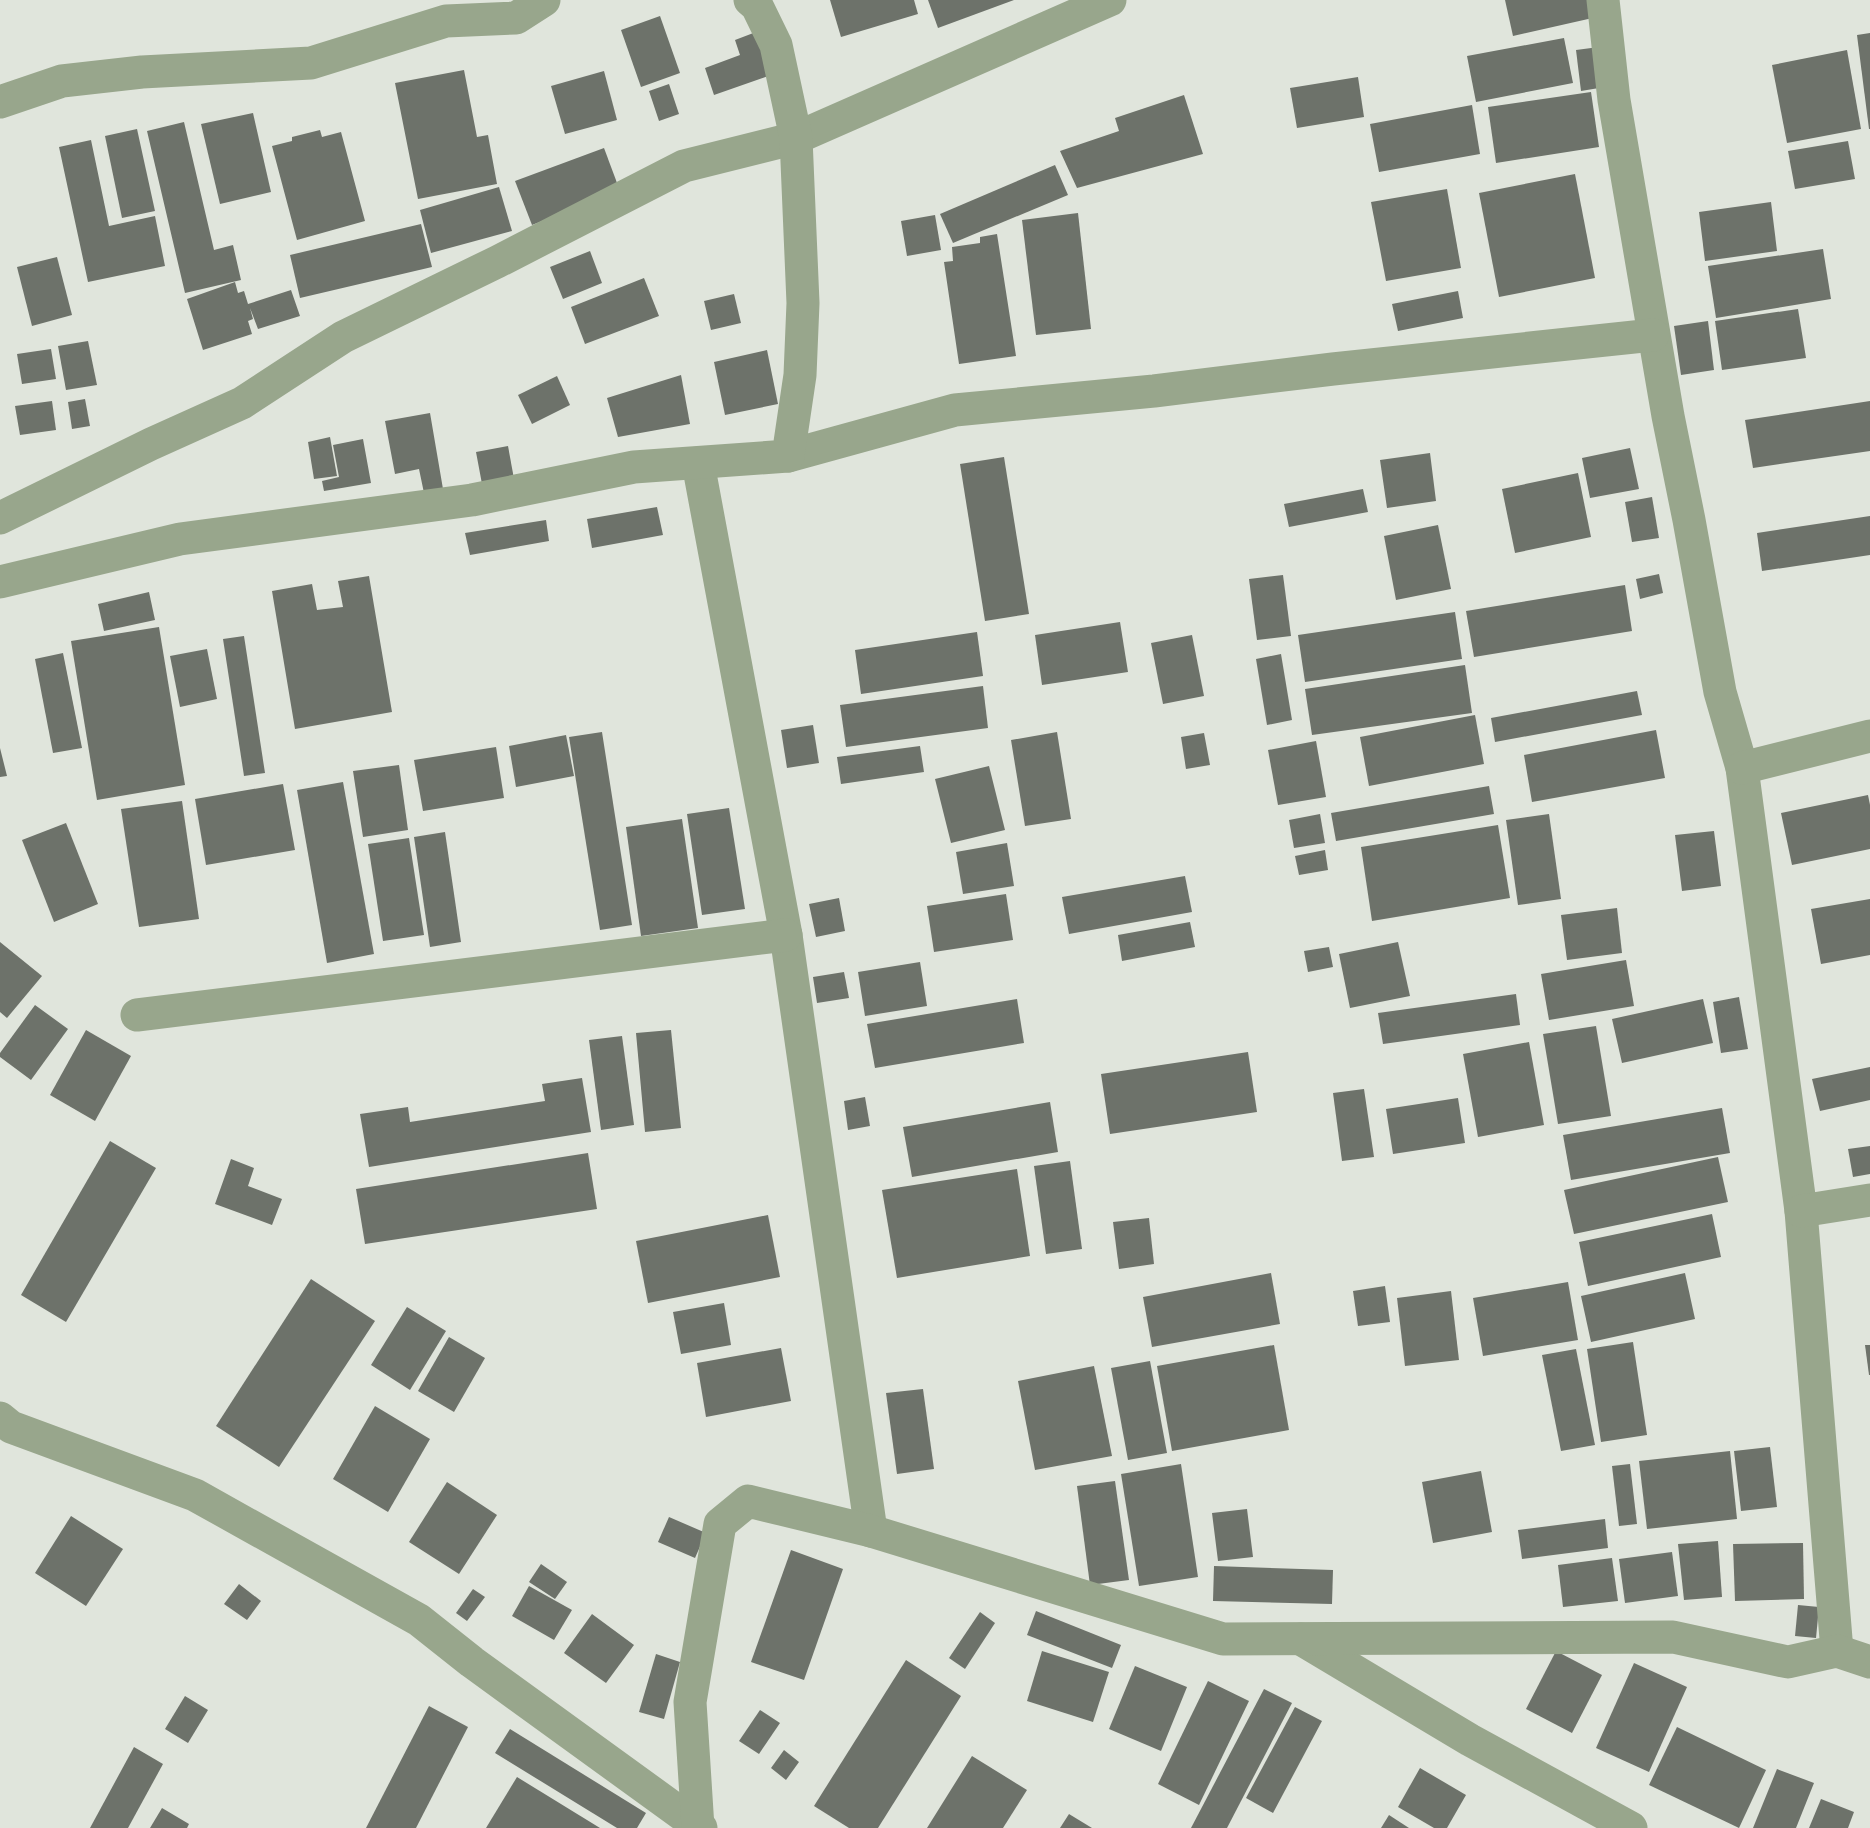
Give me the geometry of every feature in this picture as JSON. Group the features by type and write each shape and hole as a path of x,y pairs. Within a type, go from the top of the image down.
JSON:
{"street":[{"path":"0,102 62,81 142,72 311,63 446,21 516,18 544,0"},
{"path":"0,518 151,444 242,403 344,337 497,262 684,165 796,138 1083,6 1110,0"},
{"path":"1603,0 1614,100 1653,335 1720,692 1742,768 1801,1211 1837,1652"},
{"path":"760,2 776,45 796,138 803,303 800,375 788,456"},
{"path":"0,582 180,538 472,500 634,467 788,456 955,410 1154,391 1653,335"},
{"path":"698,463 786,935 871,1531"},
{"path":"1742,768 1870,736"},
{"path":"137,1015 786,935"},
{"path":"1801,1211 1870,1200"},
{"path":"4,1431 195,1495 419,1620 472,1662 699,1828"},
{"path":"699,1828 690,1702 720,1524 748,1501 871,1531 1223,1639 1673,1637 1788,1662 1837,1652 1870,1662"},
{"path":"1300,1639 1470,1740 1630,1828"}],"building":[{"path":"830,0 914,0 918,14 841,37"},
{"path":"928,0 1014,0 938,28"},
{"path":"1505,0 1593,0 1597,17 1513,36"},
{"path":"660,16 680,73 641,87 621,30"},
{"path":"756,32 771,75 714,95 705,68 740,55 735,40"},
{"path":"1870,33 1870,129 1869,129 1857,35"},
{"path":"1564,38 1573,83 1476,102 1467,56"},
{"path":"1599,47 1605,87 1581,91 1576,50"},
{"path":"1847,50 1861,129 1787,143 1772,65"},
{"path":"464,70 477,137 488,135 497,184 418,199 395,83"},
{"path":"604,71 617,120 565,134 551,86"},
{"path":"1358,77 1364,117 1297,128 1290,88"},
{"path":"669,84 679,114 659,121 649,91"},
{"path":"1591,92 1599,147 1496,163 1488,107"},
{"path":"1184,95 1203,154 1077,188 1060,151 1119,131 1115,118"},
{"path":"1472,105 1480,154 1379,172 1370,124"},
{"path":"253,113 271,192 220,204 201,124"},
{"path":"184,122 214,250 233,245 241,280 185,293 147,131"},
{"path":"137,129 155,211 122,218 105,136"},
{"path":"320,130 322,137 341,132 365,221 297,240 272,146 292,141 292,137"},
{"path":"91,140 109,226 155,216 165,266 88,282 59,147"},
{"path":"1848,141 1855,179 1795,189 1788,151"},
{"path":"604,148 620,191 532,225 515,181"},
{"path":"1055,165 1068,195 953,243 940,214"},
{"path":"1575,174 1595,278 1499,297 1479,193"},
{"path":"499,187 512,231 431,253 420,210"},
{"path":"1447,189 1461,268 1386,281 1371,202"},
{"path":"1771,202 1777,251 1705,261 1699,212"},
{"path":"1078,213 1091,329 1036,335 1022,220"},
{"path":"935,215 941,250 907,256 901,221"},
{"path":"421,224 432,267 300,298 290,255"},
{"path":"997,234 1016,356 959,364 944,262 953,261 952,247 980,243 980,237"},
{"path":"1823,249 1831,299 1716,318 1708,266"},
{"path":"590,251 602,283 563,299 550,267"},
{"path":"57,257 72,315 32,326 17,267"},
{"path":"644,278 659,316 585,344 571,307"},
{"path":"235,282 238,293 244,291 248,304 291,290 300,316 258,329 250,308 253,319 248,321 252,334 203,350 187,299"},
{"path":"1458,291 1463,318 1398,331 1392,304"},
{"path":"734,294 741,323 711,330 704,301"},
{"path":"1798,309 1806,358 1722,370 1715,321"},
{"path":"1708,321 1714,370 1681,375 1674,326"},
{"path":"88,341 97,385 66,390 58,346"},
{"path":"51,349 56,379 22,384 17,354"},
{"path":"767,350 778,404 725,415 714,362"},
{"path":"681,375 690,424 618,437 607,398"},
{"path":"557,376 570,405 532,424 518,395"},
{"path":"85,399 90,426 72,429 68,402"},
{"path":"52,401 56,430 20,435 15,406"},
{"path":"1870,401 1870,451 1753,468 1745,420"},
{"path":"430,413 443,489 424,493 419,469 395,474 385,421"},
{"path":"330,437 337,476 314,479 308,442"},
{"path":"363,439 371,483 324,491 322,481 339,477 333,445"},
{"path":"508,446 514,479 482,484 476,452"},
{"path":"1630,448 1639,489 1590,498 1582,458"},
{"path":"1430,453 1436,501 1387,508 1380,460"},
{"path":"1004,457 1029,614 985,621 960,464"},
{"path":"1578,473 1591,537 1515,553 1502,489"},
{"path":"1363,489 1368,512 1289,527 1284,504"},
{"path":"1652,497 1659,538 1632,542 1625,502"},
{"path":"657,507 663,535 592,548 587,519"},
{"path":"1870,516 1870,555 1762,571 1757,533"},
{"path":"546,520 549,541 470,555 465,533"},
{"path":"1438,525 1451,589 1396,600 1384,536"},
{"path":"1659,574 1663,593 1640,599 1636,579"},
{"path":"1283,575 1291,636 1257,640 1249,579"},
{"path":"369,576 392,712 295,729 272,591 312,584 317,610 343,607 338,581"},
{"path":"1625,585 1632,631 1474,657 1466,611"},
{"path":"149,592 155,620 104,631 98,604"},
{"path":"1455,612 1462,659 1305,682 1298,635"},
{"path":"1120,622 1128,672 1042,685 1035,635"},
{"path":"159,627 185,785 97,800 71,641"},
{"path":"977,632 983,676 861,694 855,650"},
{"path":"1192,635 1204,696 1163,704 1151,643"},
{"path":"244,636 265,773 244,776 223,639"},
{"path":"207,649 217,699 180,707 170,656"},
{"path":"63,653 82,748 53,753 35,659"},
{"path":"1281,654 1292,720 1267,725 1256,659"},
{"path":"1465,665 1472,713 1312,735 1305,689"},
{"path":"983,686 988,728 846,747 840,705"},
{"path":"1637,691 1642,715 1495,742 1491,718"},
{"path":"1475,715 1484,764 1369,786 1360,737"},
{"path":"813,725 819,763 787,768 781,730"},
{"path":"1656,730 1665,778 1532,802 1524,755"},
{"path":"602,732 632,925 600,930 569,737"},
{"path":"1057,732 1071,819 1025,826 1011,740"},
{"path":"1204,733 1210,765 1186,769 1181,737"},
{"path":"566,735 574,776 516,787 509,746"},
{"path":"1316,741 1326,797 1278,805 1268,750"},
{"path":"920,746 924,772 841,784 837,757"},
{"path":"496,747 504,798 423,811 414,760"},
{"path":"0,748 7,776 0,777"},
{"path":"399,765 408,830 363,837 353,771"},
{"path":"989,766 1005,830 951,843 935,779"},
{"path":"343,782 374,954 327,963 297,790"},
{"path":"283,784 295,850 206,865 195,799"},
{"path":"1489,786 1494,814 1336,841 1331,813"},
{"path":"1868,795 1870,849 1792,865 1781,813"},
{"path":"182,801 199,919 139,927 121,809"},
{"path":"729,808 745,909 702,915 687,814"},
{"path":"1320,814 1325,843 1294,848 1289,820"},
{"path":"1549,814 1561,899 1518,905 1506,820"},
{"path":"682,819 698,928 641,936 626,827"},
{"path":"66,823 98,904 54,922 22,840"},
{"path":"1498,825 1510,898 1372,921 1361,847"},
{"path":"1714,831 1721,886 1682,891 1675,835"},
{"path":"445,832 461,942 430,947 414,837"},
{"path":"409,838 424,935 383,941 368,844"},
{"path":"1007,843 1014,886 963,894 956,852"},
{"path":"1325,850 1328,870 1299,875 1295,856"},
{"path":"1185,876 1192,912 1069,934 1062,897"},
{"path":"1006,894 1013,940 934,952 927,906"},
{"path":"839,898 845,931 816,937 809,904"},
{"path":"1870,899 1870,955 1821,964 1811,909"},
{"path":"1617,908 1622,953 1567,960 1561,915"},
{"path":"1190,922 1195,947 1122,961 1118,935"},
{"path":"0,942 42,976 7,1018 0,1012"},
{"path":"1398,942 1410,996 1350,1008 1339,954"},
{"path":"1329,947 1333,967 1308,972 1304,951"},
{"path":"1626,960 1634,1006 1549,1020 1541,974"},
{"path":"920,962 927,1006 865,1016 858,972"},
{"path":"844,972 849,998 817,1003 813,977"},
{"path":"1516,994 1520,1025 1383,1044 1378,1013"},
{"path":"1739,997 1748,1049 1721,1053 1713,1002"},
{"path":"1017,999 1024,1043 875,1068 867,1024"},
{"path":"1703,999 1713,1043 1622,1063 1612,1019"},
{"path":"35,1005 68,1029 31,1080 0,1057 0,1053"},
{"path":"1596,1026 1611,1116 1558,1124 1543,1034"},
{"path":"86,1030 131,1056 95,1121 50,1095"},
{"path":"671,1030 681,1128 645,1132 636,1033"},
{"path":"622,1036 634,1125 601,1130 589,1040"},
{"path":"1529,1042 1544,1125 1478,1137 1463,1054"},
{"path":"1248,1052 1257,1112 1110,1134 1101,1074"},
{"path":"1870,1067 1870,1100 1820,1111 1812,1079"},
{"path":"582,1078 591,1132 369,1167 360,1114 408,1107 410,1122 545,1101 542,1084"},
{"path":"1364,1089 1374,1157 1342,1161 1333,1093"},
{"path":"865,1097 870,1126 848,1130 844,1101"},
{"path":"1458,1098 1465,1143 1393,1154 1386,1109"},
{"path":"1050,1102 1058,1152 912,1177 903,1127"},
{"path":"1722,1108 1730,1153 1571,1180 1563,1135"},
{"path":"110,1141 156,1168 66,1322 21,1295"},
{"path":"1870,1146 1870,1174 1853,1177 1848,1149"},
{"path":"588,1153 597,1209 365,1244 356,1189"},
{"path":"1718,1157 1728,1202 1574,1234 1564,1190"},
{"path":"231,1159 254,1168 248,1186 282,1199 272,1225 215,1204"},
{"path":"1070,1161 1082,1249 1046,1254 1034,1166"},
{"path":"1017,1169 1030,1256 897,1278 882,1190"},
{"path":"1712,1214 1721,1257 1588,1286 1579,1242"},
{"path":"768,1215 780,1277 648,1303 636,1241"},
{"path":"1149,1218 1154,1264 1119,1269 1113,1222"},
{"path":"1271,1273 1280,1324 1152,1347 1143,1297"},
{"path":"1685,1273 1695,1319 1591,1342 1581,1296"},
{"path":"311,1279 375,1321 279,1467 216,1426"},
{"path":"1568,1282 1578,1340 1483,1356 1473,1298"},
{"path":"1385,1286 1390,1322 1358,1326 1353,1291"},
{"path":"1451,1291 1459,1360 1405,1366 1397,1298"},
{"path":"724,1303 731,1345 681,1354 673,1312"},
{"path":"407,1307 446,1331 410,1390 371,1365"},
{"path":"449,1337 485,1358 454,1412 418,1391"},
{"path":"1633,1342 1647,1435 1601,1442 1587,1349"},
{"path":"1274,1345 1289,1430 1172,1451 1157,1366"},
{"path":"1865,1345 1870,1345 1870,1375 1869,1375"},
{"path":"781,1348 791,1401 706,1417 697,1363"},
{"path":"1576,1349 1595,1445 1561,1451 1542,1355"},
{"path":"1150,1361 1167,1453 1128,1460 1111,1368"},
{"path":"1094,1366 1112,1456 1035,1470 1018,1381"},
{"path":"923,1389 934,1469 897,1474 886,1393"},
{"path":"375,1406 430,1439 388,1512 333,1479"},
{"path":"1770,1447 1777,1507 1741,1511 1734,1451"},
{"path":"1730,1451 1737,1519 1647,1529 1639,1461"},
{"path":"1181,1464 1198,1577 1139,1586 1121,1474"},
{"path":"1630,1464 1637,1524 1619,1526 1612,1466"},
{"path":"1481,1471 1492,1532 1433,1543 1422,1482"},
{"path":"1115,1481 1129,1580 1090,1585 1077,1486"},
{"path":"447,1482 497,1515 459,1574 409,1542"},
{"path":"1247,1509 1253,1557 1218,1561 1212,1513"},
{"path":"71,1516 123,1549 86,1606 35,1573"},
{"path":"669,1517 706,1533 695,1558 658,1542"},
{"path":"1605,1519 1608,1548 1522,1559 1518,1530"},
{"path":"1718,1541 1722,1597 1684,1600 1678,1544"},
{"path":"1803,1543 1804,1599 1735,1601 1733,1544"},
{"path":"791,1550 843,1569 804,1680 751,1662"},
{"path":"1672,1552 1678,1596 1625,1603 1619,1559"},
{"path":"1612,1558 1618,1601 1563,1607 1558,1565"},
{"path":"541,1564 567,1582 555,1599 529,1582"},
{"path":"1214,1566 1333,1570 1332,1604 1213,1601"},
{"path":"239,1584 261,1601 247,1620 224,1604"},
{"path":"529,1586 572,1610 554,1640 512,1616"},
{"path":"473,1589 485,1597 467,1621 456,1613"},
{"path":"1798,1605 1819,1607 1816,1638 1795,1636"},
{"path":"1036,1611 1121,1645 1112,1668 1027,1635"},
{"path":"980,1612 995,1623 965,1669 949,1658"},
{"path":"592,1614 634,1645 606,1683 564,1653"},
{"path":"1042,1651 1109,1672 1093,1722 1027,1701"},
{"path":"1556,1651 1602,1675 1572,1733 1526,1709"},
{"path":"656,1654 680,1662 664,1719 639,1712"},
{"path":"906,1660 961,1696 878,1828 849,1828 814,1806"},
{"path":"1634,1663 1687,1687 1649,1772 1596,1748"},
{"path":"1135,1666 1187,1687 1161,1751 1109,1729"},
{"path":"1208,1681 1249,1701 1199,1805 1158,1784"},
{"path":"1264,1689 1292,1703 1227,1828 1191,1828"},
{"path":"185,1696 208,1710 188,1743 165,1729"},
{"path":"429,1706 468,1727 416,1828 366,1828"},
{"path":"1295,1707 1322,1721 1273,1813 1246,1798"},
{"path":"760,1710 780,1723 759,1754 739,1741"},
{"path":"1677,1727 1766,1770 1739,1828 1649,1785"},
{"path":"510,1729 646,1813 637,1828 617,1828 495,1753"},
{"path":"134,1747 163,1764 128,1828 90,1828"},
{"path":"784,1750 799,1762 786,1780 771,1768"},
{"path":"972,1756 1027,1790 1003,1828 927,1828"},
{"path":"1420,1768 1466,1795 1447,1828 1434,1828 1398,1807"},
{"path":"1777,1769 1814,1783 1796,1828 1753,1828"},
{"path":"517,1777 600,1828 486,1828"},
{"path":"1821,1799 1854,1812 1848,1828 1809,1828"},
{"path":"162,1808 189,1824 187,1828 150,1828"},
{"path":"1069,1814 1092,1828 1060,1828"},
{"path":"1389,1815 1409,1828 1381,1828"}]}
